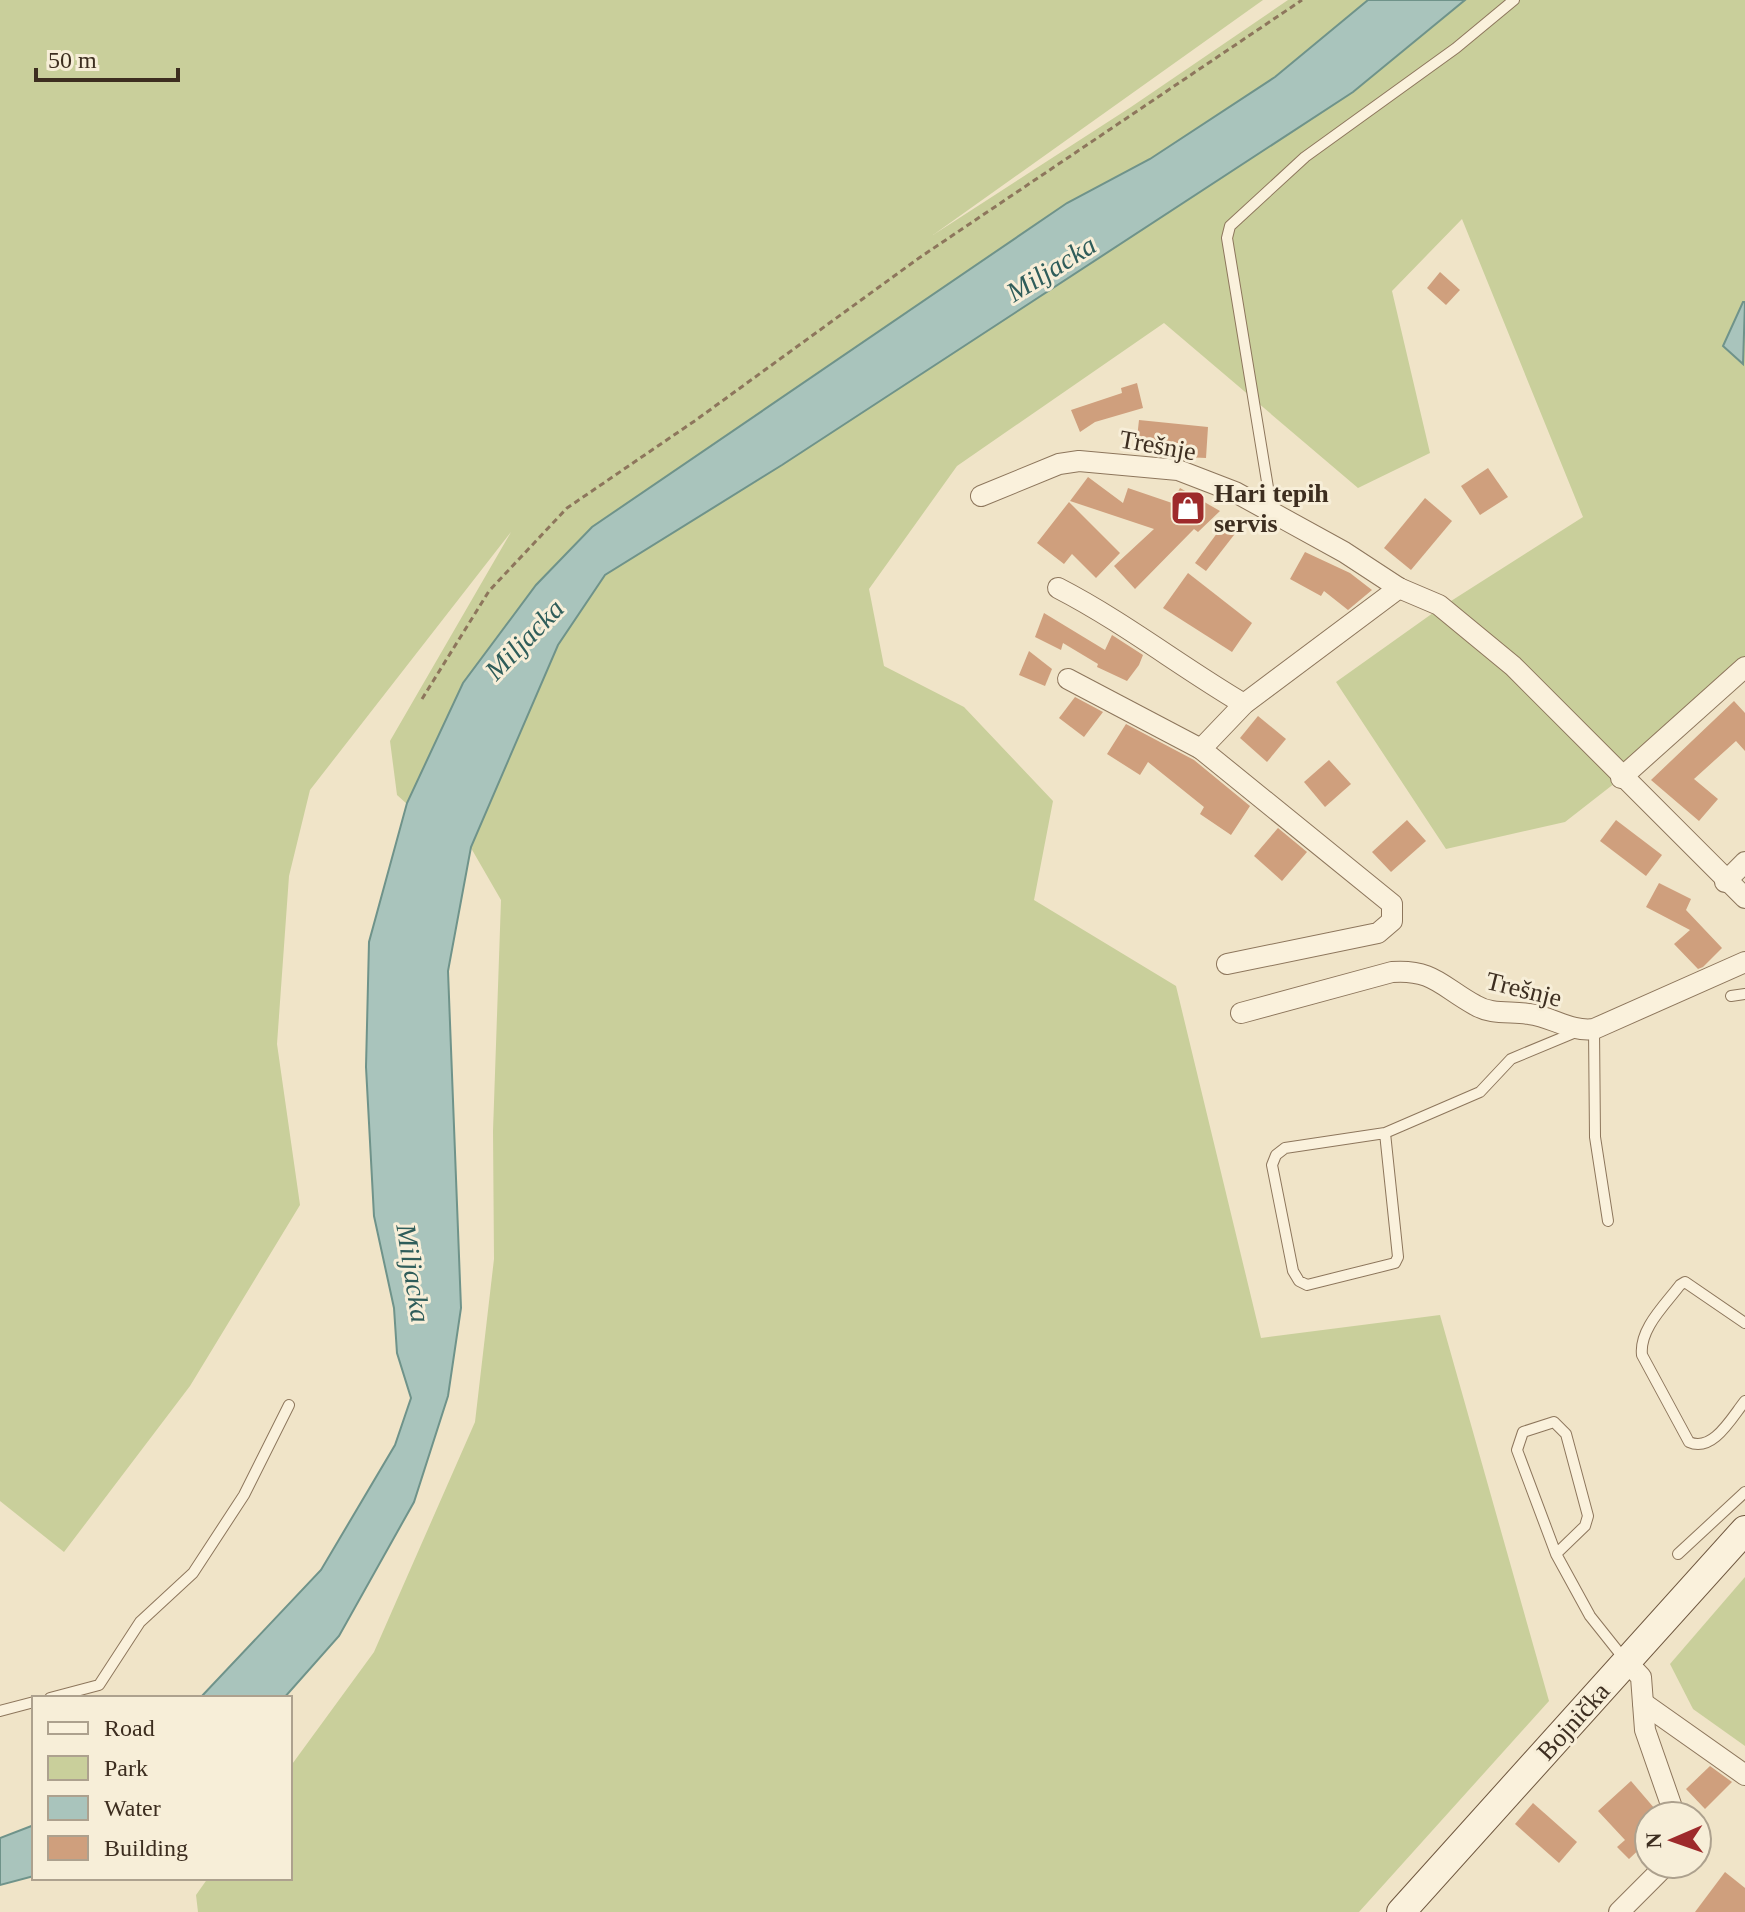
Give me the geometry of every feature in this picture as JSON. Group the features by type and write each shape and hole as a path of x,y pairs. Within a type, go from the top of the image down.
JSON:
{"main road":[{"name":"Bojnička","path":"1401,1912 1745,1530"}],"street":[{"name":"Trešnje","path":"981,496 1059,464 1102,461 1178,470 1235,492 1344,552 1399,588 1439,605 1513,666 1621,778 1725,882 1745,898"},
{"path":"1058,588 1110,615 1191,673 1244,704"},
{"path":"1201,749 1244,704 1399,588"},
{"path":"1621,778 1745,667"},
{"path":"1068,679 1201,749 1392,904 1394,912 1387,929 1378,933 1227,964"},
{"path":"1725,882 1745,862"},
{"path":"1586,1030 1745,962"},
{"name":"Trešnje","path":"1241,1013 1392,972 1411,970 1442,982 1477,1007 1531,1014 1586,1030"},
{"path":"1626,1661 1641,1677 1648,1742 1669,1800"},
{"path":"1643,1703 1745,1775"},
{"path":"1619,1912 1651,1880"}],"lane":[{"path":"1272,513 1227,238 1230,226 1305,157 1456,48 1514,0"},
{"path":"1731,996 1745,994"},
{"path":"1385,1133 1398,1257 1395,1263 1307,1285 1299,1281 1293,1271 1272,1165 1276,1155 1285,1148 1385,1133 1480,1092 1511,1059 1586,1030 1595,1137 1608,1221"},
{"path":"1745,1323 1685,1282 1644,1334 1641,1344 1642,1355 1689,1442 1697,1445 1710,1442 1745,1401"},
{"path":"58,1696 99,1685 140,1622 193,1573 244,1495 289,1405"},
{"path":"1556,1554 1585,1526 1588,1516 1566,1434 1554,1422 1523,1432 1517,1450 1556,1554 1590,1616 1626,1661"},
{"path":"1678,1554 1745,1492"},
{"path":"0,1711 32,1703"}],"path":[{"path":"422,699 489,591 567,508 696,420 919,258 1302,0"}],"green space":[{"path":"0,0 1263,0 933,235 1131,107 1288,0 1745,0 1745,657 1615,783 1565,822 1446,849 1336,682 1440,608 1583,517 1462,219 1392,291 1430,453 1358,488 1164,323 957,466 869,589 884,666 964,707 1053,801 1034,900 1176,986 1261,1338 1440,1315 1549,1701 1359,1912 198,1912 196,1895 207,1880 292,1880 292,1764 374,1652 475,1422 494,1259 493,1131 501,900 471,848 448,971 461,1308 454,1356 437,831 397,795 390,741 511,532 310,790 289,876 277,1044 300,1205 190,1386 64,1552 0,1501"},
{"path":"1745,1577 1745,1746 1693,1709 1670,1664"}],"water":[{"name":"Miljacka","path":"1368,0 1465,0 1353,92 782,465 605,575 558,645 471,847 448,971 461,1308 448,1396 414,1502 339,1636 286,1696 202,1696 321,1570 395,1445 411,1398 397,1353 394,1308 374,1216 366,1067 369,942 407,803 463,683 536,585 592,527 1067,203 1150,159 1275,77"},
{"path":"1745,302 1743,364 1723,346"},
{"path":"32,1826 32,1877 0,1885 0,1838"}],"building":[{"path":"1440,272 1460,290 1446,305 1427,288"},
{"path":"1137,383 1143,408 1095,422 1080,432 1071,410 1122,393 1121,388"},
{"path":"1139,420 1208,427 1206,458 1185,457 1185,444 1137,438"},
{"path":"1488,468 1508,497 1480,515 1461,486"},
{"path":"1088,477 1123,503 1128,488 1172,503 1180,488 1220,511 1198,532 1194,529 1135,589 1114,566 1154,529 1070,501"},
{"path":"1425,498 1452,521 1411,570 1384,548"},
{"path":"1069,502 1120,553 1096,578 1072,554 1064,564 1037,543"},
{"path":"1229,517 1241,526 1206,571 1195,563"},
{"path":"1305,552 1350,573 1372,590 1348,610 1324,591 1321,596 1290,579"},
{"path":"1188,573 1252,623 1232,652 1163,608"},
{"path":"1044,613 1105,650 1112,635 1143,655 1139,665 1127,681 1097,667 1098,664 1063,643 1061,650 1035,637"},
{"path":"1029,651 1052,669 1045,686 1019,675"},
{"path":"1075,697 1103,712 1084,737 1059,718"},
{"path":"1734,701 1745,713 1745,751 1736,741 1694,779 1718,799 1699,821 1651,780"},
{"path":"1258,716 1286,739 1267,762 1240,738"},
{"path":"1126,724 1194,760 1250,806 1231,835 1200,814 1204,807 1148,762 1140,775 1107,754"},
{"path":"1329,760 1351,784 1325,807 1304,782"},
{"path":"1407,820 1426,841 1391,872 1372,852"},
{"path":"1616,820 1662,855 1646,876 1600,841"},
{"path":"1278,828 1307,852 1282,881 1254,856"},
{"path":"1659,883 1691,899 1686,910 1722,948 1703,967 1698,969 1674,944 1690,930 1646,907"},
{"path":"1710,1766 1732,1782 1713,1801 1696,1800 1686,1789"},
{"path":"1631,1781 1647,1800 1633,1800 1633,1855 1629,1859 1617,1847 1625,1840 1598,1811"},
{"path":"1533,1803 1577,1842 1559,1863 1515,1824"},
{"path":"1725,1872 1745,1888 1745,1912 1695,1912"}],"place":[{"name":"Hari tepih servis","path":"1188,508"}]}
